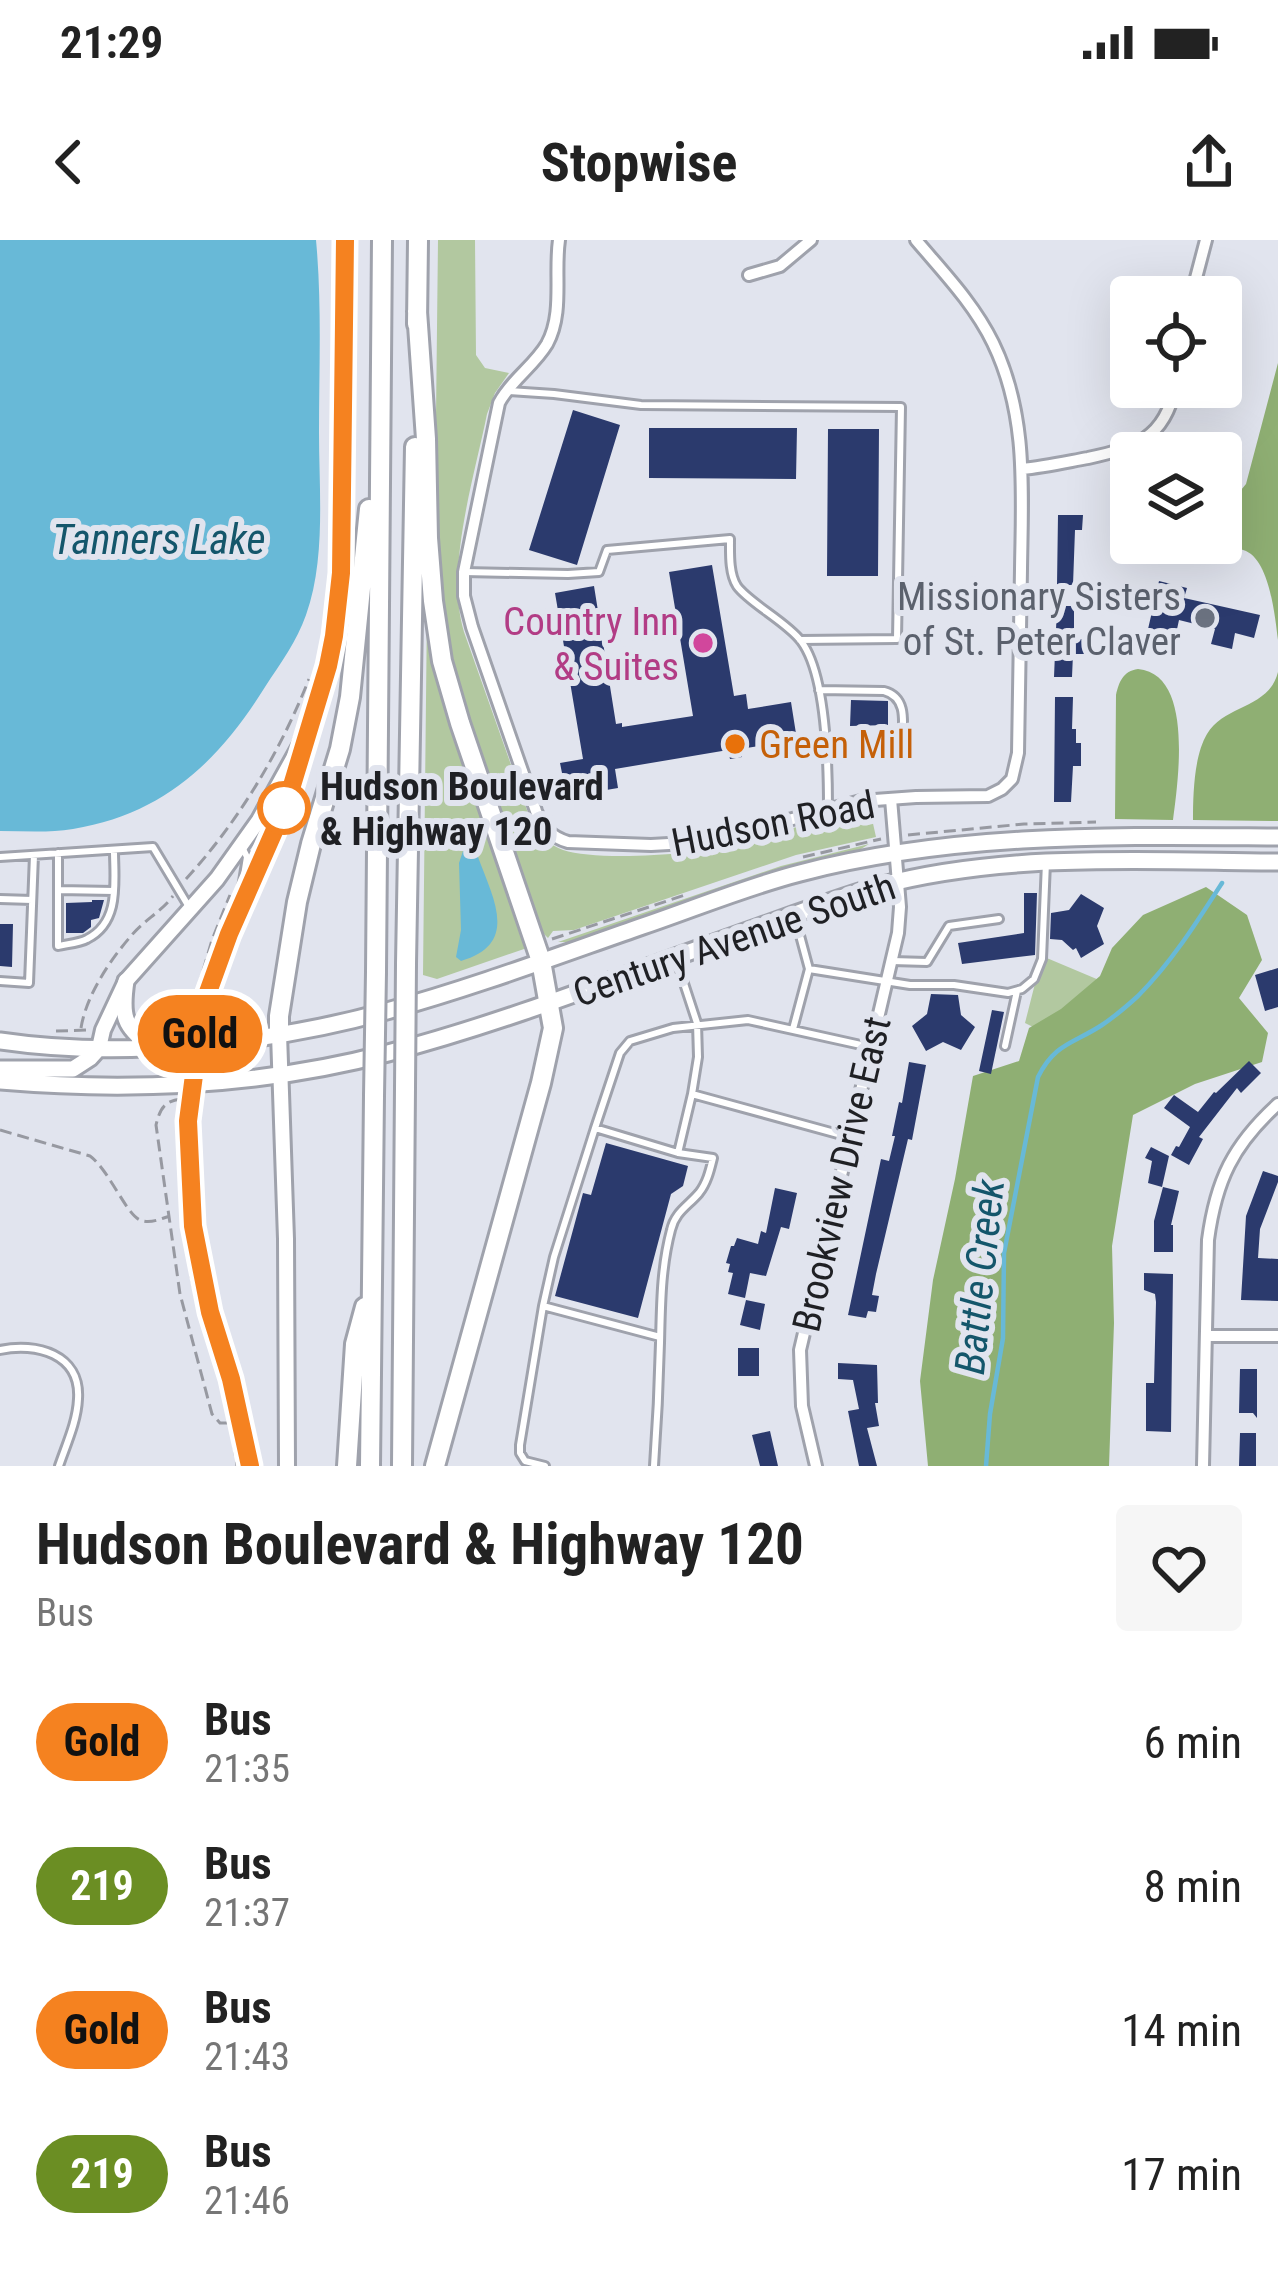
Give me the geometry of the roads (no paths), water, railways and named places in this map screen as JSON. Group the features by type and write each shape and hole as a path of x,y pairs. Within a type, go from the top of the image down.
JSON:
{"highway":[{"path":"370,1466 382,240"},
{"path":"402,1466 418,240"},
{"path":"417,311 428,538 442,661 541,962 553,1028 435,1466"},
{"path":"279,1034 296,902 350,697 382,331"},
{"path":"346,1466 355,1344 372,1279"}],"main road":[{"name":"Century Avenue South","path":"0,1041 152,1047 279,1034 389,1011 784,878 895,854 1076,836 1278,837"},
{"name":"Century Avenue South","path":"0,1081 157,1086 280,1075 388,1053 897,882 1046,862 1278,862"},
{"path":"126,980 123,1001 128,1025 152,1047"},
{"path":"0,1070 73,1069 99,1048"}],"street":[{"path":"99,1048 126,980 242,845 282,782 313,716 328,666 340,592 345,240"},
{"name":"Hudson Road","path":"559,240 554,329 499,403 464,572 472,627 543,826 556,837 584,844 705,842 828,808 891,799 897,882"},
{"path":"749,275 776,268 811,240"},
{"path":"891,799 985,797 1003,789 1015,772 1018,753 1022,469 1014,400 974,310 916,240"},
{"path":"1196,276 1206,240"},
{"path":"1022,469 1117,452 1147,439 1168,408"},
{"name":"Brookview Drive East","path":"816,1466 802,1406 800,1350 892,961 900,920 897,882"},
{"path":"279,1034 287,1466"},
{"path":"1204,1466 1208,1240 1217,1192 1247,1134 1278,1104"},
{"path":"1206,1336 1278,1336"}],"lane":[{"path":"505,391 641,405 901,407 897,639 800,640"},
{"path":"464,572 599,572 607,550 730,539 736,585 800,640 814,665 829,764 828,808"},
{"path":"818,690 894,694 902,710 902,749"},
{"path":"229,934 287,802 313,716"},
{"path":"242,845 247,857 240,900 203,1006 188,1121 193,1226 250,1466"},
{"path":"0,857 153,847 190,910"},
{"path":"58,854 58,946 88,939 110,919 114,850"},
{"path":"0,981 29,983 34,855"},
{"path":"809,969 910,985 1017,991 1034,979 1042,959 1046,862"},
{"path":"58,890 114,891"},
{"path":"0,899 32,900"},
{"path":"793,1029 809,969 794,914"},
{"path":"892,961 927,962 949,926 999,919"},
{"path":"676,956 698,1023 698,1057 677,1153"},
{"path":"1005,1046 1017,991"},
{"path":"545,1466 525,1461 520,1453 543,1306 554,1257 620,1053 630,1041 673,1028 748,1020 870,1047"},
{"path":"692,1094 849,1137"},
{"path":"595,1128 677,1153 712,1158 699,1193 672,1221 659,1307 654,1466"},
{"path":"543,1306 660,1337"},
{"path":"0,1350 41,1348 71,1370 78,1400 59,1466"}],"water":[{"name":"Tanners Lake","path":"0,240 316,240 320,525 316,571 302,625 247,714 186,780 135,811 64,830 0,831"},
{"path":"469,849 478,857 497,918 491,943 461,961 456,957 461,930 459,863 463,851"}],"waterway":[{"name":"Battle Creek","path":"986,1466 1003,1338 1004,1253 1038,1077 1058,1051 1138,996 1222,883"}],"place":[{"name":"Missionary Sisters of St. Peter Claver","path":"1205,618"},
{"name":"Country Inn & Suites","path":"703,643"},
{"name":"Green Mill","path":"735,744"},
{"name":"Hudson Boulevard & Highway 120","path":"284,808"}]}
